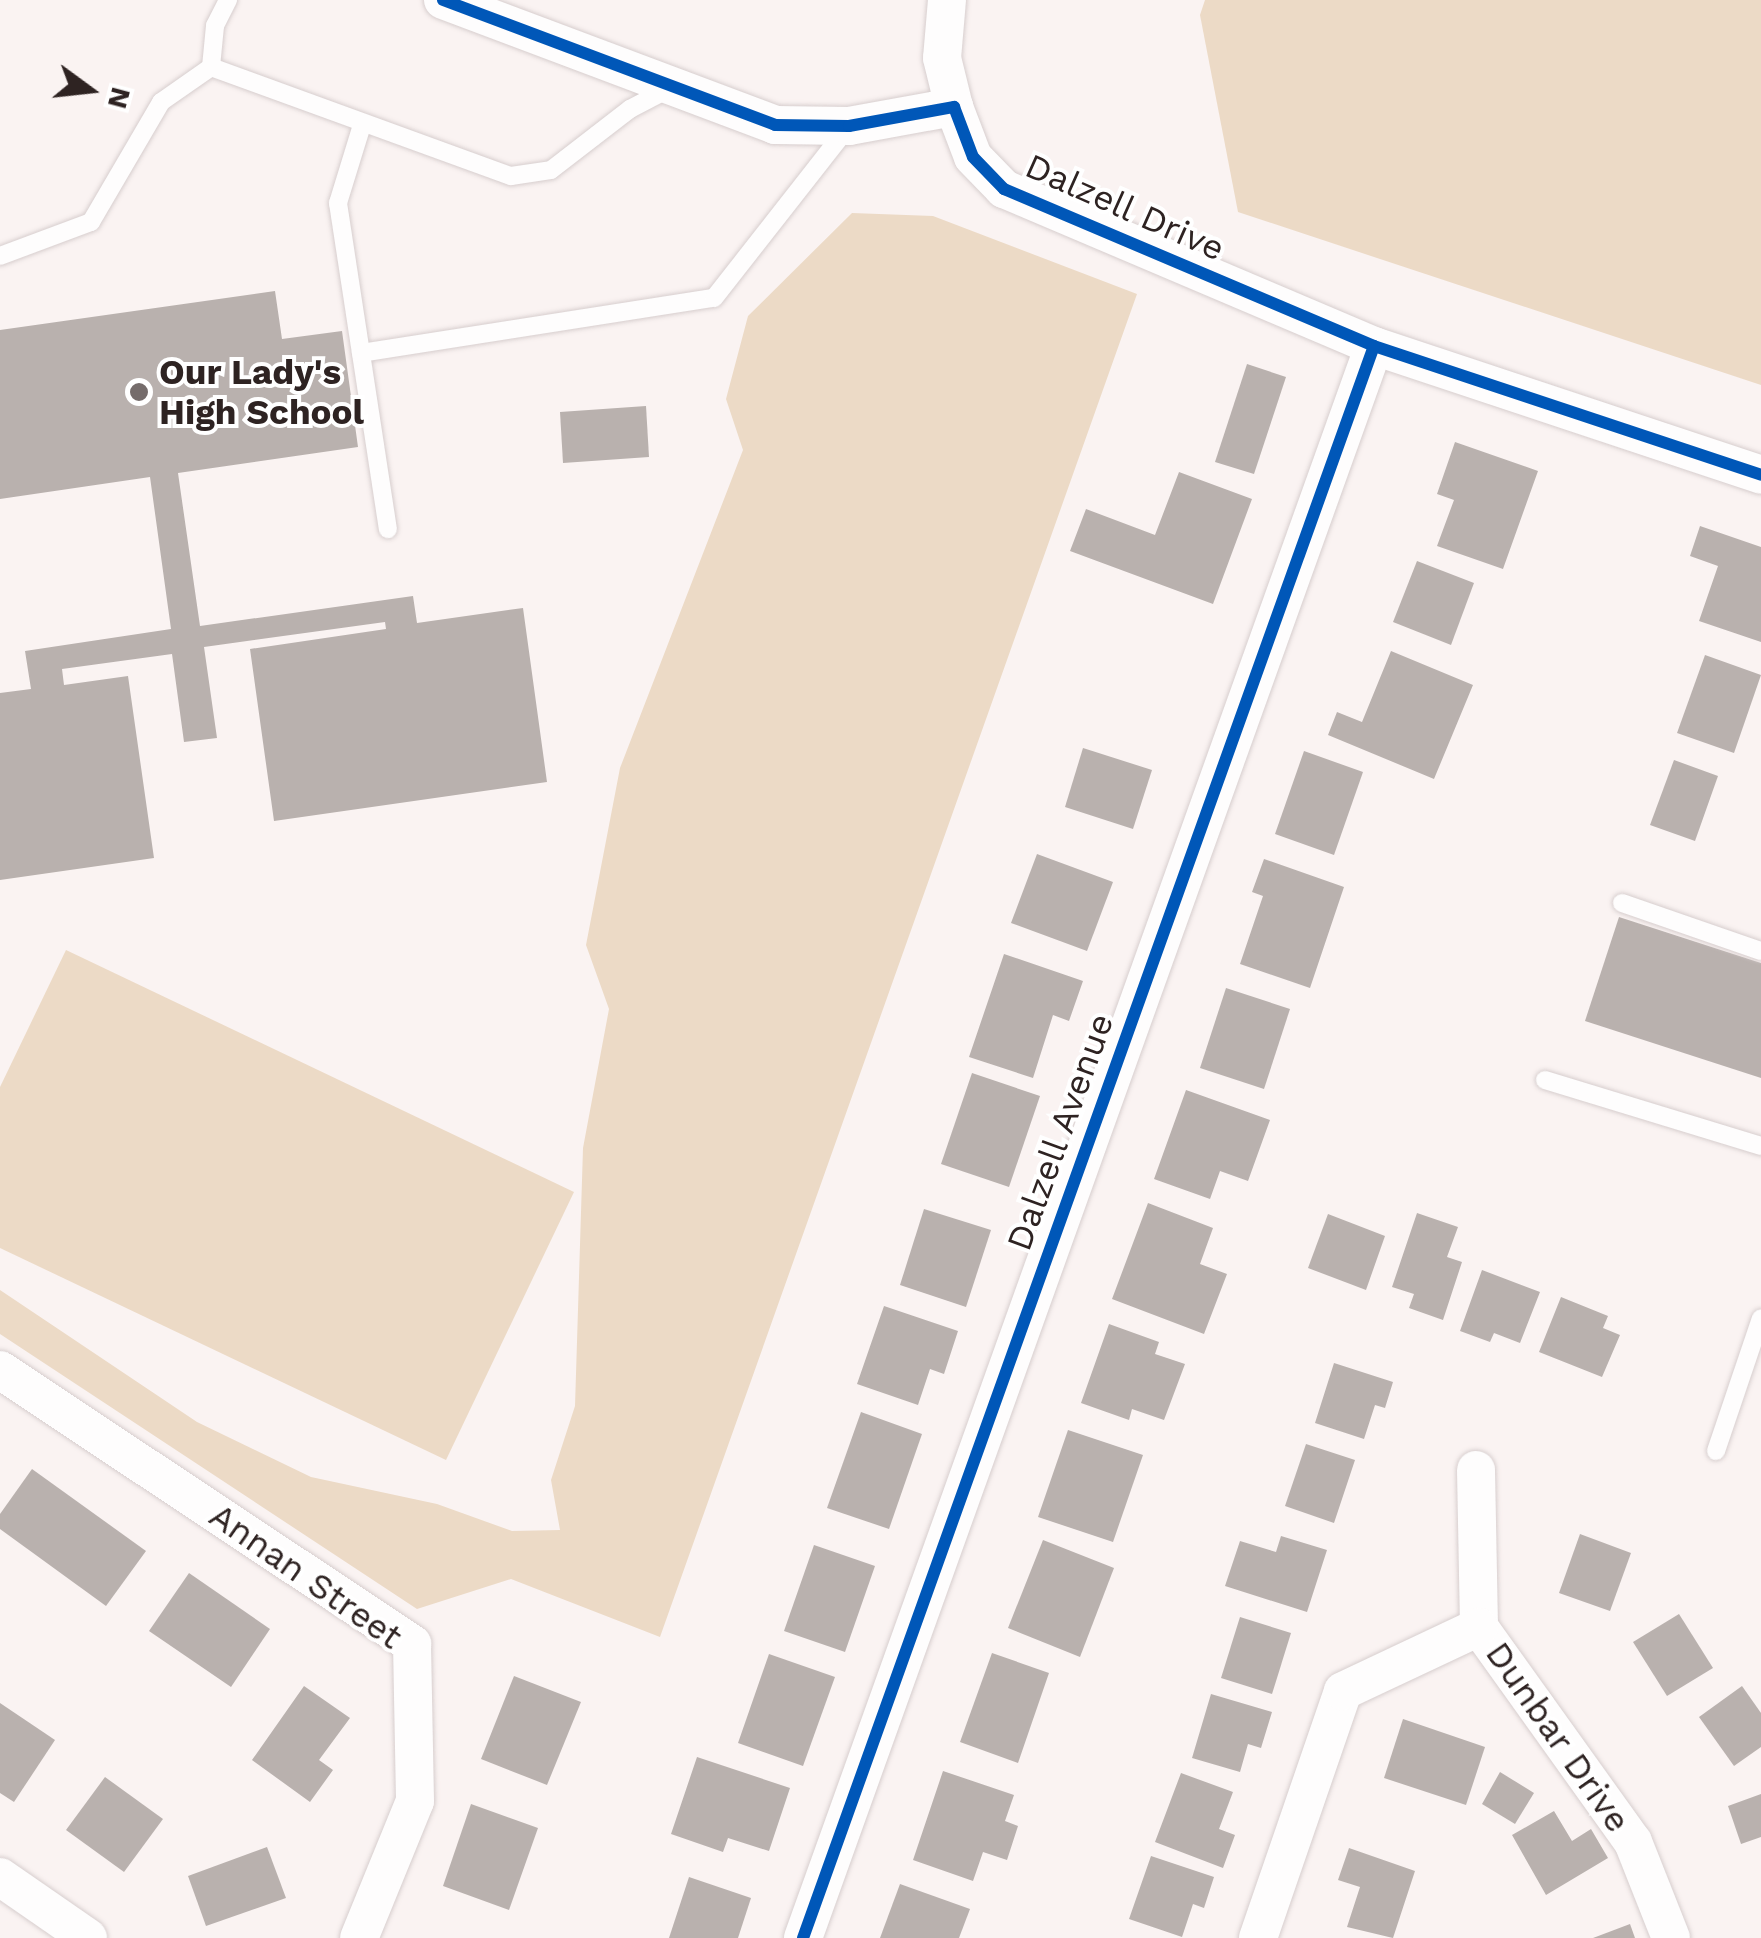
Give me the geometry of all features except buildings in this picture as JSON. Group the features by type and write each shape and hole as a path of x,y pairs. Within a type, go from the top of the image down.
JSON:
{"street":[{"path":"443,0 775,125 849,126 954,107"},
{"name":"Dalzell Drive","path":"947,0 942,58 954,107 973,157 1004,189 1374,346 1761,475"},
{"name":"Dalzell Avenue","path":"803,1938 1374,346"},
{"name":"Annan Street","path":"0,1370 412,1644 416,1801 359,1938"},
{"name":"Dunbar Drive","path":"1476,1470 1480,1627 1633,1842 1671,1938"},
{"path":"1258,1938 1343,1691 1480,1627"},
{"path":"0,1878 88,1938"}],"lane":[{"path":"211,67 214,26 228,0"},
{"path":"211,67 362,126 510,176 551,170 630,110 672,86"},
{"path":"0,256 91,222 162,102 211,67"},
{"path":"362,126 338,203 388,529"},
{"path":"361,353 714,298 849,126"},
{"path":"1622,903 1761,950"},
{"path":"1545,1080 1761,1146"},
{"path":"1716,1451 1761,1318"}],"shaded area":[{"path":"1205,0 1761,0 1761,385 1238,212 1200,15"},
{"path":"852,213 933,216 1137,294 660,1637 511,1579 417,1609 0,1334 0,1290 197,1422 311,1477 437,1504 512,1531 560,1530 551,1480 575,1406 583,1148 609,1009 586,945 620,768 743,450 726,399 748,316"},
{"path":"66,950 574,1192 446,1460 0,1248 0,1087"}],"cycle path":[{"path":"443,0 775,125 849,126 954,107 973,157 1004,189 1374,346 1761,475"},
{"path":"803,1938 1374,346"}],"place":[{"name":"Our Lady's High School","path":"139,392"}]}
